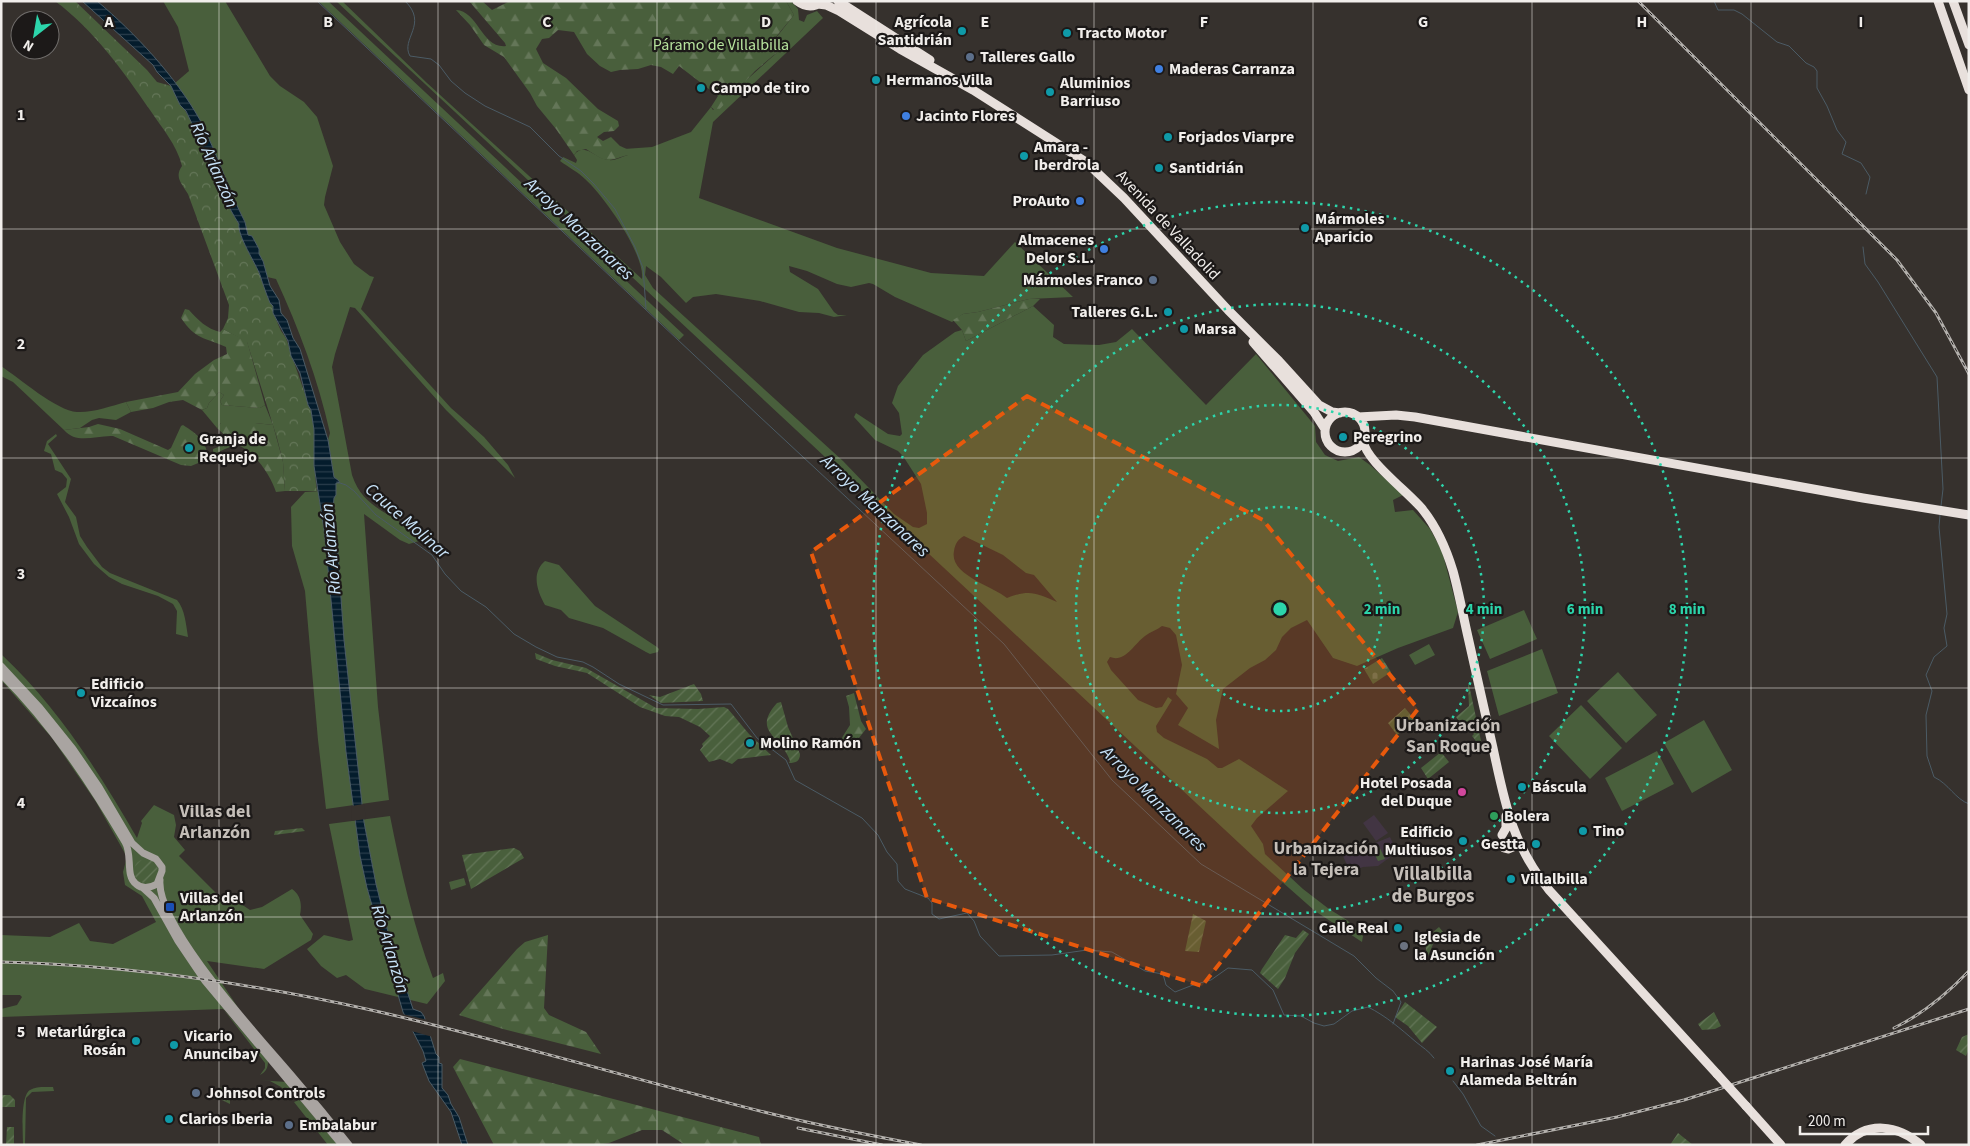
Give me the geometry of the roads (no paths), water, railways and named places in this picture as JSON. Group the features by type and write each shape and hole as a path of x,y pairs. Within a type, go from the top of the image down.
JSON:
{"highway":[{"path":"797,1 808,6 820,3 839,11 900,49 973,90"},
{"path":"838,1 914,48 973,90"},
{"path":"1938,1 1969,90"},
{"path":"1953,1 1969,44"},
{"name":"Avenida de Valladolid","path":"973,90 1086,162 1124,198 1216,298"},
{"path":"1216,298 1279,361 1319,405 1332,412 1352,413 1358,417 1364,427 1363,446 1374,461 1421,507 1440,535 1460,599 1508,816 1516,844 1528,868 1781,1145"},
{"path":"1216,298 1314,412 1325,429"},
{"path":"1340,413 1330,418 1325,429 1325,438 1332,448 1339,452 1362,454 1374,461"},
{"path":"1350,452 1358,448 1370,425 1382,416"},
{"path":"1358,417 1410,416 1863,498 1969,515"},
{"path":"1508,816 1504,835 1516,844 1545,885"},
{"path":"1508,816 1528,862"},
{"path":"1504,848 1516,844"},
{"path":"1845,1145 1853,1136 1864,1130 1883,1127 1899,1130 1921,1145"}],"street":[{"path":"1,666 54,725 89,772 132,843 139,850 156,859 162,867 160,880 162,900 177,929 200,964 349,1145"},
{"path":"1,674 51,730 90,784 126,844 129,853 130,874 134,883 143,888 156,902 178,941 205,981 342,1145"},
{"path":"130,868 131,864 138,857 148,855"},
{"path":"143,888 153,886 160,880"}],"water":[{"name":"Río Arlanzón","path":"82,1 97,1 126,27 154,56 190,104 212,145 245,222 248,235 252,236 259,249 270,286 279,300 281,313 287,320 293,338 300,349 328,440 334,477 339,481 339,483 336,483 332,520 337,542 344,640 364,822 376,884 389,936 413,1009 421,1012 424,1016 436,1054 439,1057 439,1063 442,1064 442,1088 448,1095 459,1117 468,1145 462,1145 451,1112 429,1081 422,1063 426,1061 423,1051 403,1012 367,888 360,856 346,752 324,529 314,466 314,430 311,410 300,373 291,356 288,341 273,313 273,306 270,303 260,275 241,235 239,224 222,193 214,167 186,111 180,105 171,86 157,72 153,65"}],"waterway":[{"name":"Arroyo Manzanares","path":"317,1 1004,644 1112,780 1201,864 1354,956 1376,978 1393,991 1401,1002 1393,1024"},
{"path":"405,1 412,9 414,17 414,24 408,43 410,56 431,59 465,93 485,106 530,127 559,156 581,171 615,209 635,247 643,268 646,309"},
{"path":"1714,1 1718,10 1734,10 1742,14 1777,42 1789,46 1806,63 1814,67 1817,71 1817,88 1837,130 1846,142 1842,154 1861,163 1870,177 1866,194"},
{"path":"1863,247 1865,264 1937,377 1943,489 1941,506"},
{"name":"Cauce Molinar","path":"337,482 346,485 354,491 376,515 432,555 445,574 461,591 486,607 514,634 536,647 557,657 583,662 619,684 663,705 731,704 757,738 786,760 795,780 862,818 878,835 887,852 897,864 898,881 905,889 928,898 932,903 932,914 939,919 967,913 974,921 980,936 999,956 1052,955 1087,950 1112,952 1145,971 1163,974 1166,985 1175,992 1211,980 1228,968 1252,970 1273,990 1284,1015 1301,1016 1324,1026 1334,1024 1352,1011 1368,1007 1393,1023 1434,1058"},
{"path":"1940,515 1939,527 1947,614 1944,628 1947,646 1934,657 1926,675 1932,691 1926,715 1927,756 1934,777 1944,783 1960,799 1969,804"},
{"name":"Cauce Molinar","path":"1453,1081 1463,1094 1481,1126 1495,1136"}],"railway":[{"path":"1638,1 1897,260 1936,313 1969,374"},
{"path":"1,962 141,971 325,1000 470,1034 784,1117 921,1145"},
{"path":"1894,1028 1934,1003 1969,971"},
{"path":"1477,1145 1617,1117 1684,1100 1969,1009"},
{"path":"798,1128 882,1145"}],"place":[{"name":"Agrícola Santidrián","path":"962,31"},
{"name":"Tracto Motor","path":"1067,33"},
{"name":"Talleres Gallo","path":"970,57"},
{"name":"Maderas Carranza","path":"1159,69"},
{"name":"Hermanos Villa","path":"876,80"},
{"name":"Campo de tiro","path":"701,88"},
{"name":"Aluminios Barriuso","path":"1050,92"},
{"name":"Jacinto Flores","path":"906,116"},
{"name":"Forjados Viarpre","path":"1168,137"},
{"name":"Amara - Iberdrola","path":"1024,156"},
{"name":"Santidrián","path":"1159,168"},
{"name":"ProAuto","path":"1080,201"},
{"name":"Mármoles Aparicio","path":"1305,228"},
{"name":"Almacenes Delor S.L.","path":"1104,249"},
{"name":"Mármoles Franco","path":"1153,280"},
{"name":"Talleres G.L.","path":"1168,312"},
{"name":"Marsa","path":"1184,329"},
{"name":"Peregrino","path":"1343,437"},
{"name":"Granja de Requejo","path":"189,448"},
{"name":"Edificio Vizcaínos","path":"81,693"},
{"name":"Molino Ramón","path":"750,743"},
{"name":"Báscula","path":"1522,787"},
{"name":"Hotel Posada del Duque","path":"1462,792"},
{"name":"Bolera","path":"1494,816"},
{"name":"Tino","path":"1583,831"},
{"name":"Edificio Multiusos","path":"1463,841"},
{"name":"Gestta","path":"1536,844"},
{"name":"Villalbilla","path":"1511,879"},
{"name":"Villas del Arlanzón","path":"170,907"},
{"name":"Calle Real","path":"1398,928"},
{"name":"Iglesia de la Asunción","path":"1404,946"},
{"name":"Metarlúrgica Rosán","path":"136,1041"},
{"name":"Vicario Anuncibay","path":"174,1045"},
{"name":"Harinas José María Alameda Beltrán","path":"1450,1071"},
{"name":"Johnsol Controls","path":"196,1093"},
{"name":"Clarios Iberia","path":"169,1119"},
{"name":"Embalabur","path":"289,1125"}],"district":[{"name":"Urbanización San Roque","path":"1448,735"},
{"name":"Villas del Arlanzón","path":"215,821"},
{"name":"Urbanización la Tejera","path":"1326,858"},
{"name":"Villalbilla de Burgos","path":"1433,885"}],"park label":[{"name":"Páramo de Villalbilla","path":"721,45"}]}
